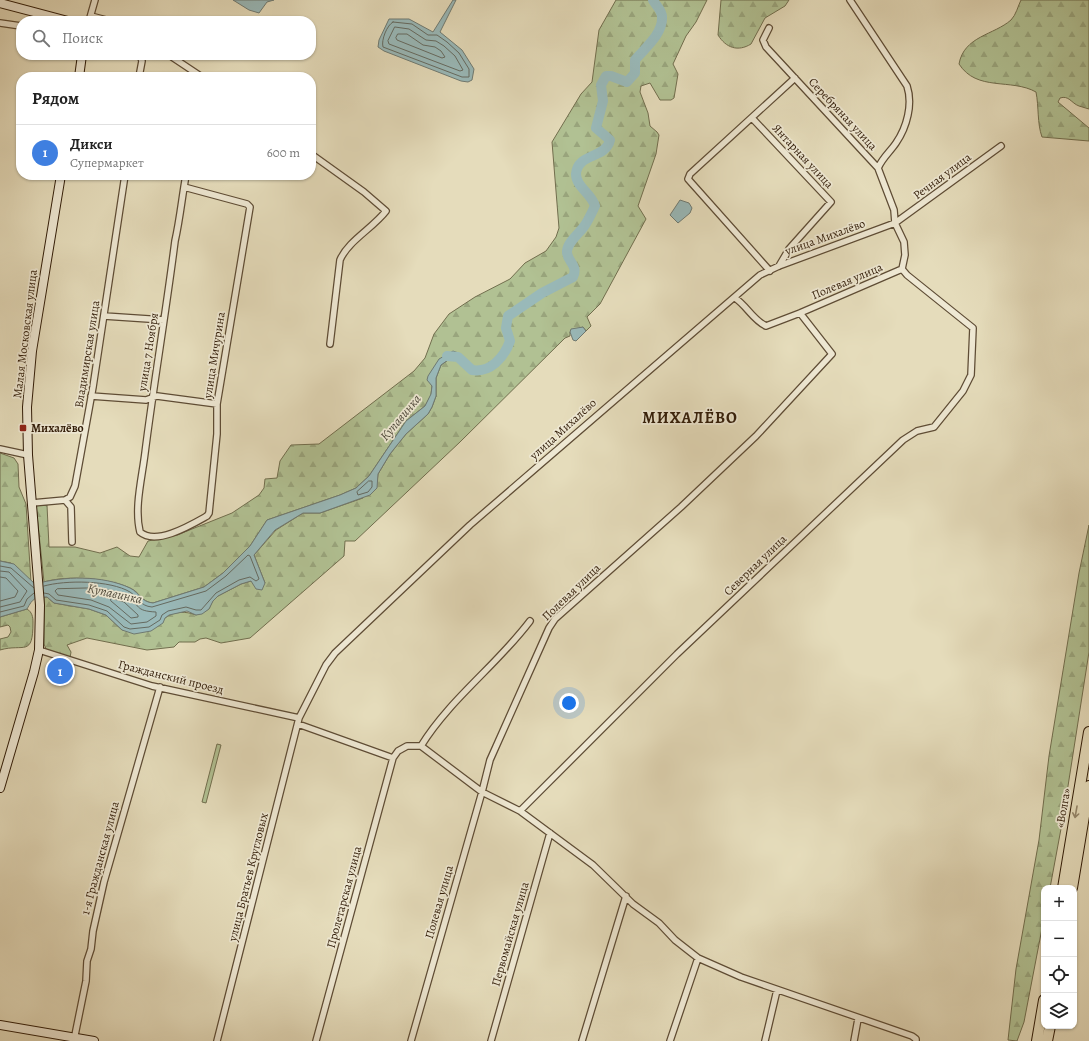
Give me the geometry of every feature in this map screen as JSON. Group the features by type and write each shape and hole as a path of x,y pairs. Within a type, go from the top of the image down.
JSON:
{"highway":[{"name":"«Волга»","path":"1064,885 1089,732"},
{"name":"«Волга»","path":"1072,885 1089,786"},
{"path":"1037,1041 1041,1018"},
{"path":"1047,1041 1049,1029"}],"main road":[{"path":"0,3 49,16"},
{"path":"79,72 81,60"},
{"name":"Малая Московская улица","path":"0,788 34,672 38,650 40,605 28,454 27,407 32,351 60,180"},
{"path":"0,1024 74,1039 94,1041"}],"street":[{"path":"91,16 95,0"},
{"path":"850,0 908,86 911,97 902,132 896,144 882,158 878,168"},
{"path":"0,23 16,25"},
{"name":"Серебряная улица","path":"769,28 764,40 766,47 878,168 894,210 895,223 904,242 902,269"},
{"path":"140,72 142,60"},
{"path":"176,60 194,72"},
{"path":"770,271 688,180 690,174 795,78"},
{"name":"Янтарная улица","path":"752,118 831,202 789,249 779,266"},
{"name":"Речная улица","path":"895,223 1001,146"},
{"path":"316,158 364,192 386,211 379,221 345,251 340,260 330,344"},
{"name":"Владимирская улица","path":"65,500 70,497 75,486 80,466 124,180"},
{"name":"улица 7 Ноября","path":"185,180 152,399 139,500 138,523 140,532 148,537 171,534 198,521 209,513"},
{"name":"улица Мичурина","path":"184,187 247,204 250,207 218,404 217,434 209,513"},
{"name":"улица Михалёво","path":"298,721 330,658 351,636 470,525 590,419 735,298 760,275 779,266 895,223"},
{"name":"Полевая улица","path":"735,298 742,302 758,322 766,326 902,269"},
{"name":"Северная улица","path":"520,811 678,654 898,445 912,433 929,430 940,422 968,383 970,375 973,328 907,275 902,269"},
{"name":"Полевая улица","path":"411,1041 490,760 546,633 552,624 756,436 832,354 800,313"},
{"path":"104,316 164,320"},
{"path":"91,396 152,399 157,396 218,404"},
{"path":"0,450 28,454"},
{"path":"32,503 65,500 71,507 72,542"},
{"path":"420,746 438,720 514,643 530,620"},
{"name":"Гражданский проезд","path":"38,650 160,687 298,721 393,758"},
{"name":"1-я Гражданская улица","path":"74,1039 86,981 87,961 91,949 93,931 104,882 160,687"},
{"name":"улица Братьев Кругловых","path":"218,1041 298,721"},
{"path":"393,758 398,750 407,746 420,746 482,792 520,811 592,865 698,958 741,977 916,1040"},
{"name":"Пролетарская улица","path":"316,1041 393,758"},
{"name":"Первомайская улица","path":"491,1041 550,833"},
{"path":"582,1041 626,896"},
{"path":"670,1041 698,958"},
{"path":"765,1041 777,990"},
{"path":"854,1041 858,1019"}],"green space":[{"path":"616,0 707,0 696,22 686,36 673,64 678,74 674,98 671,100 660,100 650,83 641,86 640,92 648,113 650,126 659,135 656,154 638,206 646,219 600,304 587,317 591,326 586,331 583,327 570,332 570,336 565,338 460,442 355,541 345,541 344,556 250,638 221,643 206,638 195,642 179,642 174,647 147,650 87,638 67,645 71,652 70,658 47,651 44,644 44,597 47,597 54,603 89,609 106,615 122,630 165,618 176,613 184,612 196,615 209,609 213,600 218,596 241,584 251,581 265,583 254,555 276,530 303,513 320,513 363,498 377,482 378,474 390,454 406,434 428,414 432,407 436,396 436,378 441,365 448,360 457,360 449,352 430,382 432,386 431,395 425,406 406,421 369,476 356,488 340,495 267,520 250,546 223,573 204,587 153,603 146,601 130,588 111,582 76,578 44,582 36,505 47,505 49,547 75,547 100,553 117,547 130,556 139,557 148,541 177,535 232,513 259,495 264,488 265,479 277,478 280,461 291,445 319,444 414,371 425,358 434,334 449,314 475,297 510,279 525,263 546,251 556,237 559,228 552,142 581,94 592,82 599,30"},
{"path":"721,0 789,0 785,6 765,18 751,44 737,48 729,46 718,35"},
{"path":"1021,0 1089,0 1089,109 1076,105 1063,97 1060,98 1058,102 1089,128 1089,141 1042,137 1039,126 1036,92 1026,88 975,78 966,73 959,64 967,47 980,37 1004,25 1013,18"},
{"path":"0,453 14,458 18,464 19,487 26,504 31,582 11,563 0,561"},
{"path":"1089,525 1089,652 1063,818 1051,885 1041,885 1041,934 1024,1022 1017,1041 1008,1040 1016,969 1039,840 1049,756 1079,573"},
{"path":"27,609 31,613 33,620 33,633 29,645 21,648 8,648 0,650 0,639 8,637 11,632 8,625 0,627 0,617"},
{"path":"217,744 221,745 206,803 202,802"}],"water":[{"path":"233,0 274,0 267,2 259,13 249,10"},
{"path":"453,0 456,0 440,32 462,50 474,69 472,80 468,82 461,81 384,51 378,47 379,40 389,19 409,19 433,32"},
{"path":"680,200 689,203 692,208 690,213 678,223 670,215"},
{"path":"583,327 586,331 576,341 573,340 570,332 571,329"},
{"path":"453,351 458,353 460,358 448,360 441,365 436,378 436,396 432,407 428,414 406,434 390,454 378,474 377,488 370,495 320,513 303,513 275,530 254,555 265,583 262,590 256,589 251,581 241,584 218,596 213,601 209,609 202,614 196,615 187,611 169,615 165,618 163,623 151,631 134,634 122,630 106,615 89,609 54,603 47,597 35,599 31,602 27,609 0,617 0,561 14,564 35,584 70,578 95,579 130,588 146,601 153,603 204,587 223,573 250,546 267,520 340,495 356,488 369,476 406,421 425,406 431,394 432,386 427,380 428,376 439,359"}],"waterway":[{"name":"Купавинка","path":"447,356 458,357 472,370 490,367 496,363 504,353 510,341 506,328 508,316 542,293 573,277 574,269 568,258 568,247 585,225 595,206 593,201 578,183 576,174 581,162 598,154 607,146 610,140 596,128 603,101 601,85 606,76 611,76 627,82 635,73 635,60 657,35 662,23 661,12 653,0"}],"place":[{"name":"Михалёво","path":"23,428"},
{"name":"Дикси","path":"60,671"}],"district":[{"name":"МИХАЛЁВО","path":"690,417"}]}
